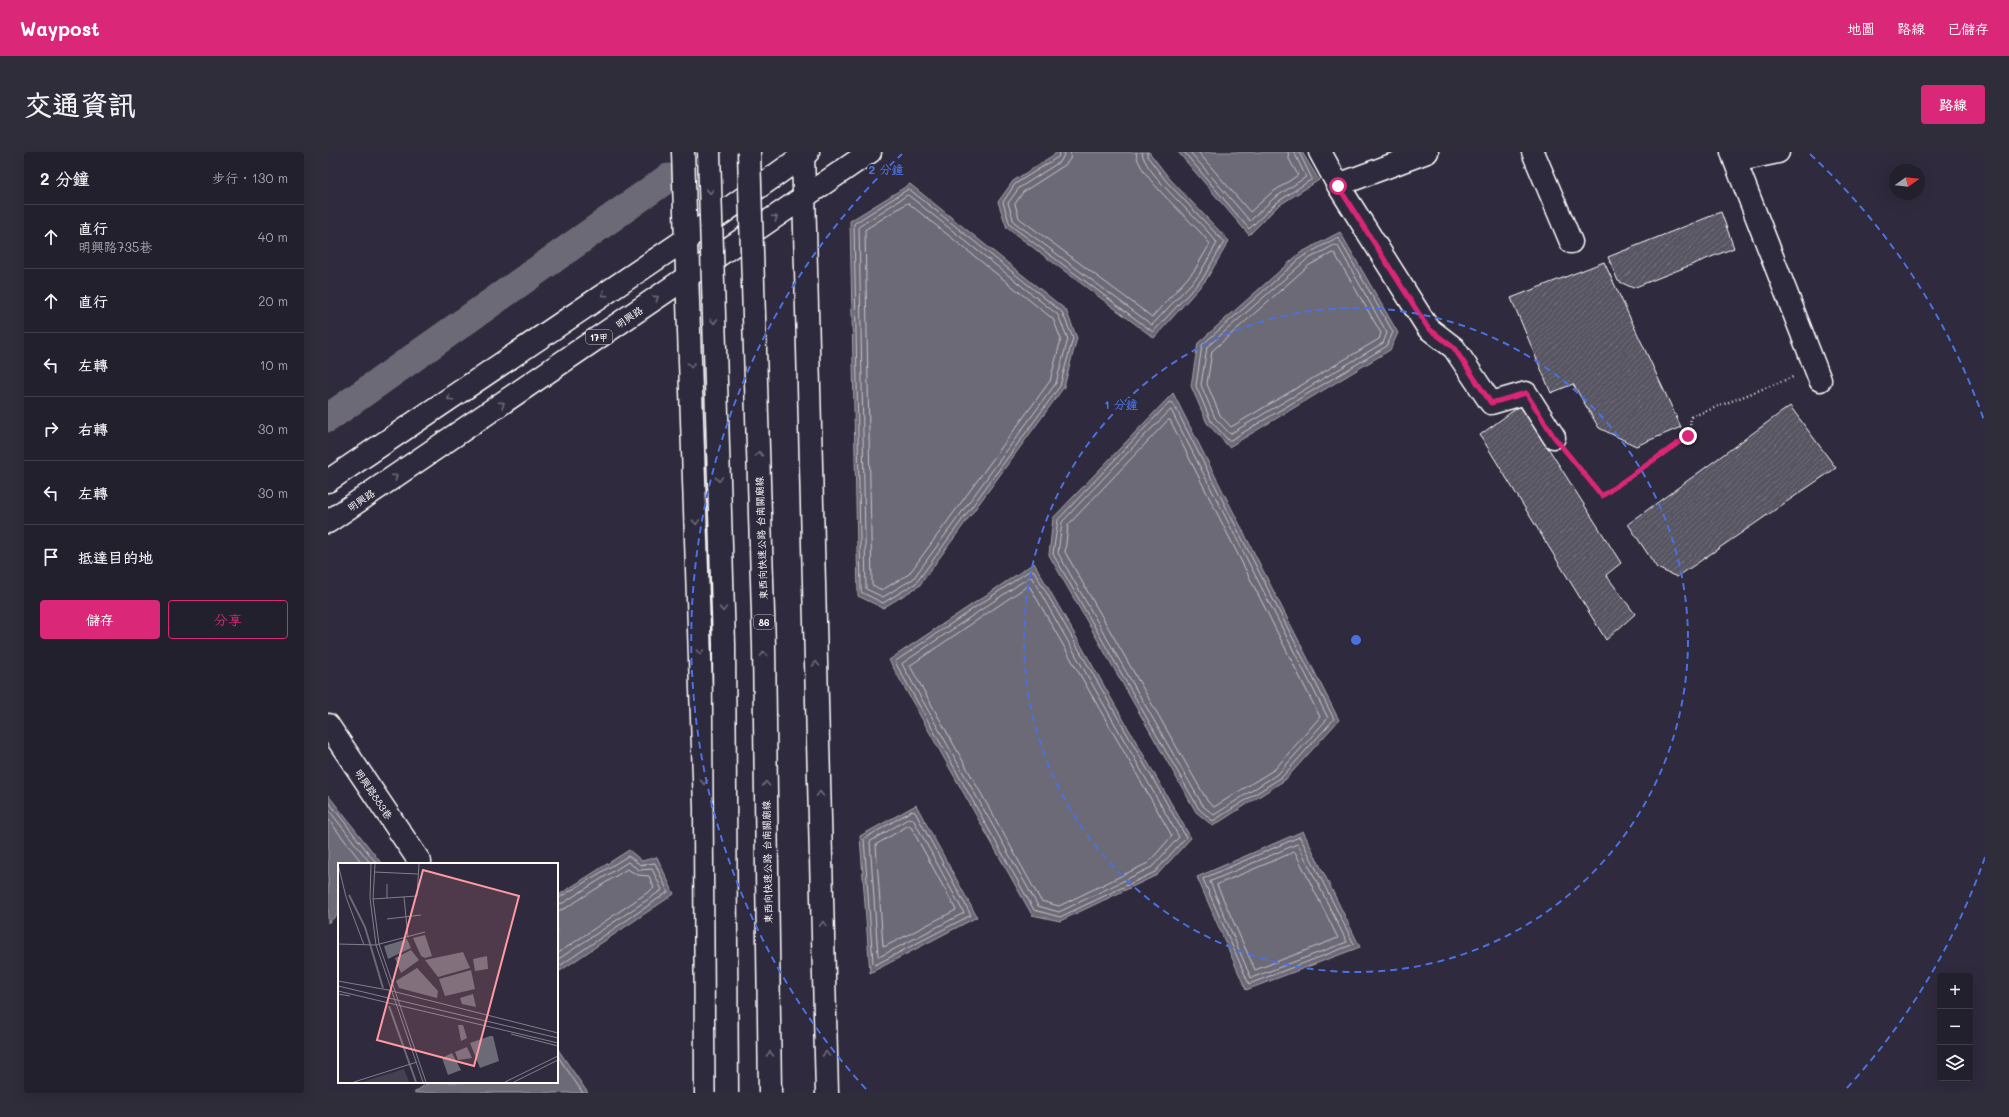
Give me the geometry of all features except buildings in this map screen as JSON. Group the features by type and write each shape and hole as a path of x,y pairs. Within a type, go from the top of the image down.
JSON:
{"main road":[{"path":"683,152 705,808 706,1093"},
{"path":"709,152 724,644 727,1093"},
{"name":"東西向快速公路 台南關廟線","path":"749,152 764,646 770,1093"},
{"name":"明興路","path":"328,522 688,276 805,198 870,152"},
{"path":"1320,152 1338,186 1428,328 1454,348 1491,403 1526,393 1554,437"},
{"path":"1338,186 1427,152"},
{"path":"1533,152 1571,242"},
{"path":"1778,152 1734,157 1818,374"},
{"path":"328,481 686,239 805,153"},
{"path":"805,153 827,1093"},
{"name":"明興路883巷","path":"328,725 420,862"}],"path":[{"path":"1554,437 1602,496 1688,436 1691,417 1818,374"}],"water":[{"path":"1058,152 1149,152 1169,178 1229,241 1206,280 1154,338 1007,228 998,202 1013,181"},
{"path":"1178,152 1302,152 1319,180 1278,206 1249,235"},
{"path":"910,184 1066,310 1077,338 1064,387 919,586 883,608 858,596 850,221"},
{"path":"1340,232 1398,333 1390,350 1229,447 1207,423 1191,386 1198,343 1300,253"},
{"path":"1173,393 1339,720 1285,780 1213,826 1196,812 1049,555 1053,518"},
{"path":"1034,563 1191,838 1157,875 1060,921 1032,915 889,660"},
{"path":"328,795 381,863 338,863 338,914 328,923"},
{"path":"916,805 977,917 870,973 860,836"},
{"path":"1303,831 1360,947 1246,990 1197,877"},
{"path":"629,850 642,861 657,857 674,894 560,971 558,968 558,895"},
{"path":"558,1049 588,1093 414,1093 428,1083 558,1083"}],"waterway":[{"path":"328,418 668,178"}],"route":[{"path":"1338,186 1428,328 1454,348 1491,403 1526,393 1554,437 1602,496 1688,436"}]}
